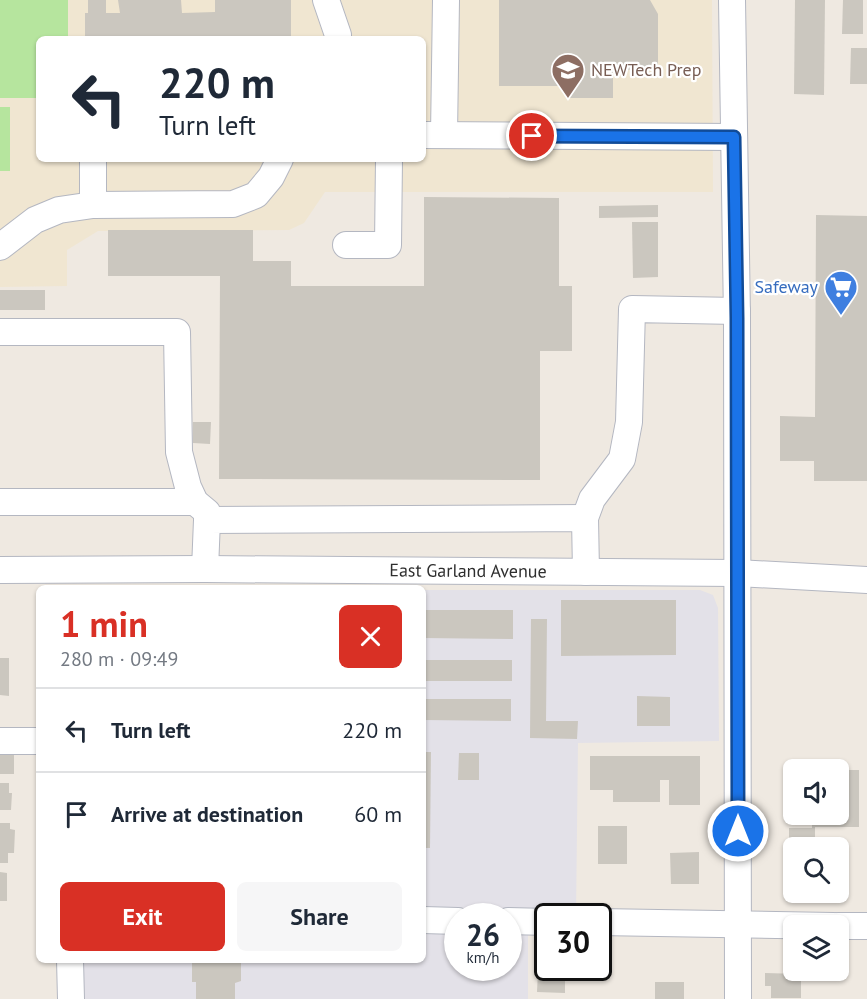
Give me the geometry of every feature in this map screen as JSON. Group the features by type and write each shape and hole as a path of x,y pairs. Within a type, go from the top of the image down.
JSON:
{"street":[{"path":"326,0 338,36"},
{"path":"446,0 434,135 734,137"},
{"path":"732,0 736,311 738,999"},
{"path":"93,162 93,205"},
{"path":"0,247 36,220 58,210 93,205 233,204 256,195 271,177 278,162"},
{"path":"345,245 388,245 389,162"},
{"path":"586,572 585,518 592,499 622,459 629,422 632,309 736,311"},
{"path":"0,332 177,333 178,452 188,487 201,511 205,569"},
{"path":"0,502 201,511 585,518"},
{"name":"East Garland Avenue","path":"0,570 69,578 205,569 737,573 867,580"},
{"path":"0,741 36,741"},
{"path":"426,920 444,921"},
{"path":"612,922 783,925"},
{"path":"849,926 867,926"},
{"path":"70,963 70,999"}],"shaded area":[{"name":"NEWTech Prep","path":"0,0 712,0 713,192 325,192 304,223 289,230 98,231 67,250 67,286 0,287"},
{"path":"426,590 700,590 713,595 718,608 719,741 578,743 576,903 534,903 534,935 528,935 528,999 82,999 82,963 426,963"}],"green space":[{"path":"0,0 68,0 68,36 36,36 36,98 0,98"},
{"path":"0,107 10,107 10,171 0,171"}],"building":[{"path":"88,0 106,0 106,13 120,13 118,0 181,0 182,13 215,12 215,0 291,0 291,36 85,36 85,13 88,13"},
{"path":"499,0 650,0 658,14 658,70 613,70 613,98 568,98 568,86 499,86"},
{"path":"795,0 825,0 824,95 794,94"},
{"path":"843,0 863,0 863,34 842,34"},
{"path":"851,48 867,48 867,84 850,84"},
{"path":"424,197 559,198 559,286 572,286 572,351 540,351 540,480 219,479 220,276 108,276 108,230 253,230 253,261 291,261 291,286 424,286"},
{"path":"658,205 658,217 599,218 599,206"},
{"name":"Safeway","path":"816,215 867,216 867,481 814,481 814,461 780,461 780,416 815,417"},
{"path":"632,222 658,222 658,277 633,278"},
{"path":"0,290 45,290 45,310 0,310"},
{"path":"193,422 211,422 210,444 193,443"},
{"path":"561,600 676,600 676,655 561,656"},
{"path":"426,610 513,610 513,639 426,638"},
{"path":"531,619 547,619 546,721 578,721 577,739 530,738"},
{"path":"0,658 9,658 9,696 0,695"},
{"path":"426,660 512,660 512,681 426,681"},
{"path":"637,696 670,697 670,726 637,726"},
{"path":"426,699 511,699 511,721 426,720"},
{"path":"0,751 14,752 14,774 0,774"},
{"path":"426,752 431,752 430,848 426,848"},
{"path":"459,753 479,753 479,780 458,780"},
{"path":"590,756 700,756 700,805 669,805 669,780 660,780 660,802 613,802 613,790 590,790"},
{"path":"849,770 859,770 859,827 815,827 815,837 789,837 789,828 812,828 812,825 849,825"},
{"path":"0,783 9,783 9,793 12,793 11,810 0,810"},
{"path":"0,823 10,823 10,829 15,830 14,853 8,853 8,863 0,863"},
{"path":"598,826 627,826 627,864 598,864"},
{"path":"699,852 699,884 671,884 670,853"},
{"path":"0,872 7,873 7,901 0,901"},
{"path":"192,963 241,963 241,981 235,983 235,999 196,999 196,982 192,982"},
{"path":"765,973 783,974 783,981 801,981 801,998 771,998 771,986 765,986"},
{"path":"538,981 565,981 565,993 537,992"},
{"path":"655,982 684,982 684,999 655,999"}],"place":[{"name":"NEWTech Prep","path":"568,99"},
{"name":"Safeway","path":"841,316"}],"route":[{"path":"532,136 734,137 737,318 738,831"}]}
